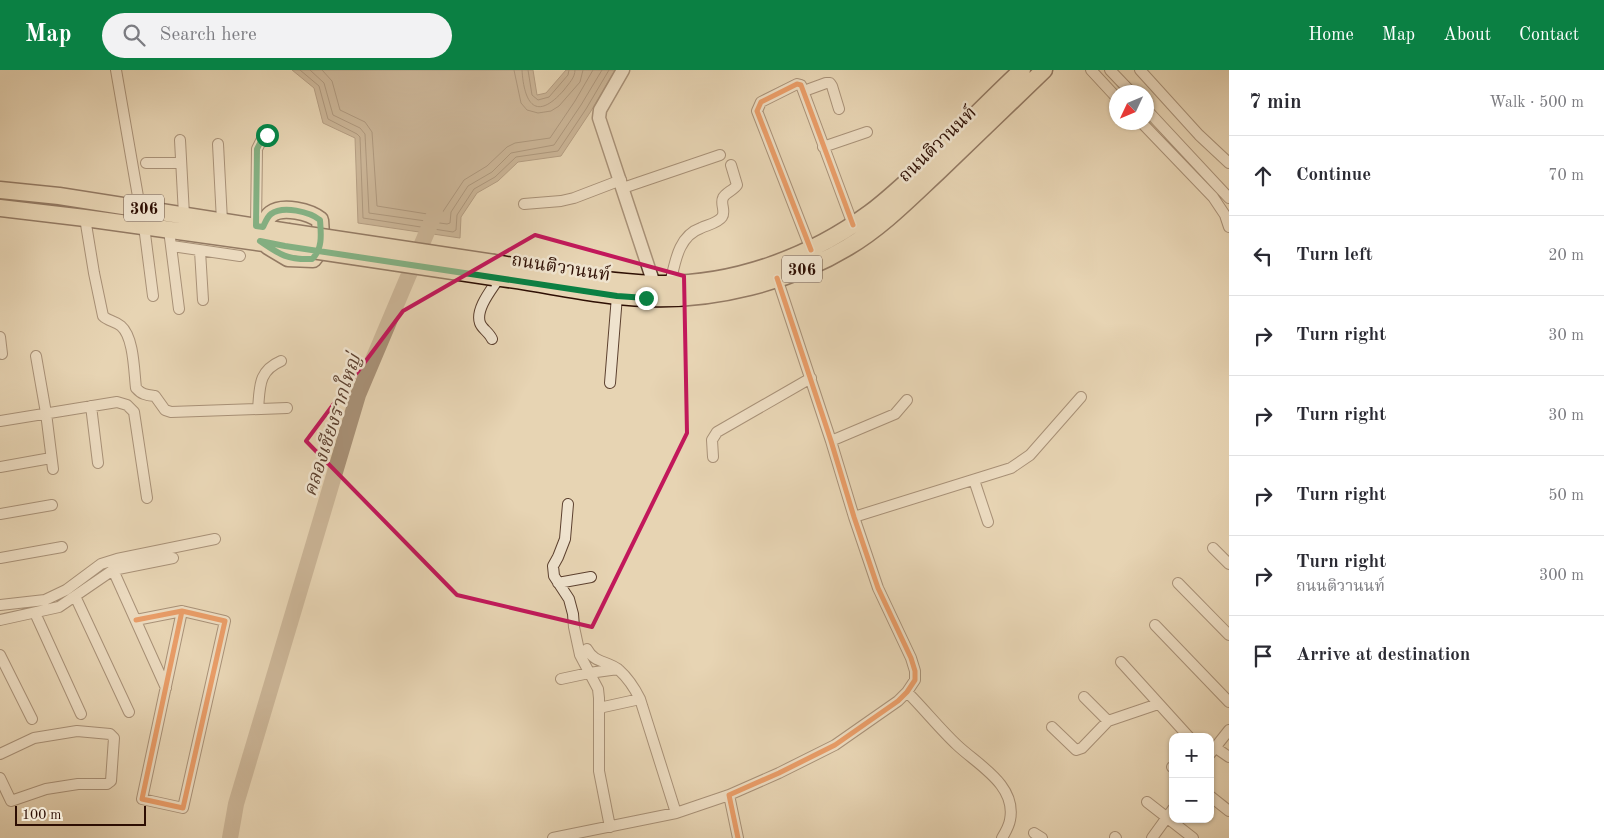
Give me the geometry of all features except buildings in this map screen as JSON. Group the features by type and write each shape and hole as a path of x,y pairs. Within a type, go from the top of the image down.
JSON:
{"main road":[{"name":"ถนนติวานนท์","path":"495,273 662,284 709,280 737,274 811,250 834,238 872,212 911,178 1022,70"},
{"name":"ถนนติวานนท์","path":"0,190 59,196 222,221 287,239 495,273 617,296 646,298 699,296 724,292 777,278 819,262 848,247 871,231 914,194 1044,70"},
{"name":"ถนนติวานนท์","path":"0,210 85,218 169,230 260,232"}],"street":[{"path":"116,70 140,208"},
{"path":"623,70 600,110 599,118 622,184 662,284"},
{"path":"1090,70 1109,90"},
{"path":"1110,70 1124,85"},
{"path":"1140,70 1200,135 1229,163"},
{"path":"804,91 830,83 839,109"},
{"path":"811,250 757,111 761,102 797,84 801,85 853,225"},
{"path":"1154,118 1229,198"},
{"path":"1149,130 1213,197 1225,215 1229,227"},
{"path":"260,232 257,149 262,139 271,131"},
{"path":"823,147 868,132"},
{"path":"180,140 184,215"},
{"path":"218,144 222,221"},
{"path":"524,204 574,198 720,155"},
{"path":"146,163 181,163"},
{"path":"662,284 678,251 688,236 694,230 717,221 722,217 724,211 723,196 736,188 737,185 731,165"},
{"path":"85,218 103,316 125,330 133,361 136,388 139,392 155,396 165,410 171,412 287,408"},
{"path":"144,226 153,296"},
{"path":"169,230 179,308"},
{"path":"172,246 240,256"},
{"path":"200,251 202,300"},
{"path":"492,339 480,323 479,316 495,273"},
{"path":"553,838 676,813 729,795 779,774 830,747 898,701 908,692 915,680 915,671 911,658 878,588 777,278"},
{"path":"610,383 617,296"},
{"path":"0,337 2,354"},
{"path":"0,467 52,463 36,356"},
{"path":"258,409 261,381 266,371 272,365 281,361"},
{"path":"713,456 712,440 717,432 811,378"},
{"path":"854,517 1011,468 1030,455 1081,397"},
{"path":"831,441 895,414 907,400"},
{"path":"0,421 117,402 127,405 134,412 147,498"},
{"path":"91,406 98,463"},
{"path":"974,480 988,522"},
{"path":"568,504 565,539 553,566 554,576 569,600 574,614 574,627 580,655 598,689 599,770 610,827"},
{"path":"0,514 52,505"},
{"path":"0,605 45,600 66,590 101,564 117,558 215,539"},
{"path":"0,558 62,547"},
{"path":"1213,548 1229,564"},
{"path":"0,620 59,607 113,570 174,558"},
{"path":"113,570 166,688"},
{"path":"558,583 591,577"},
{"path":"1178,583 1229,635"},
{"path":"75,596 129,712"},
{"path":"136,620 182,611 225,622 182,808 142,799 182,611"},
{"path":"35,612 81,714"},
{"path":"1155,625 1229,702"},
{"path":"587,649 594,658 618,669 625,676 640,699 676,813"},
{"path":"0,655 32,720"},
{"path":"1121,662 1185,733"},
{"path":"560,679 618,669"},
{"path":"908,692 957,746 996,778 1005,792 1010,806 1010,820 1002,838"},
{"path":"1084,697 1108,721"},
{"path":"599,708 640,699"},
{"path":"1052,727 1076,750 1082,748 1108,721 1158,704"},
{"path":"0,754 34,738 77,730 110,734 114,738 111,781 107,784 78,784 46,789 11,801 0,778"},
{"path":"1214,750 1229,730"},
{"path":"1214,751 1229,757"},
{"path":"729,795 738,838"},
{"path":"1214,799 1229,811"},
{"path":"1147,802 1169,813"},
{"path":"1152,838 1169,814"},
{"path":"1179,823 1193,838"}],"highlighted area":[{"path":"535,235 684,276 687,433 592,627 457,595 306,441 403,311"}],"water":[{"path":"292,70 533,70 537,95 546,93 566,70 615,70 561,156 518,162 498,181 477,193 461,217 460,238 358,223 355,138 323,123 314,88"}],"waterway":[{"name":"คลองเชียงรากใหญ่","path":"230,838 236,804 358,395 435,213"}],"cycle path":[{"path":"811,250 757,111 761,102 797,84 801,85 853,225"},
{"path":"738,838 729,795 835,745 898,701 915,680 915,671 911,658 878,588 777,278"},
{"path":"136,620 182,611 225,621 183,808 142,799 182,611"}],"route":[{"path":"267,135 262,139 257,149 256,226 263,227 269,216 273,213 288,210 309,214 320,220 321,240 316,256 312,259 303,260 288,258 260,241 285,246 493,277 617,296 646,298"}]}
